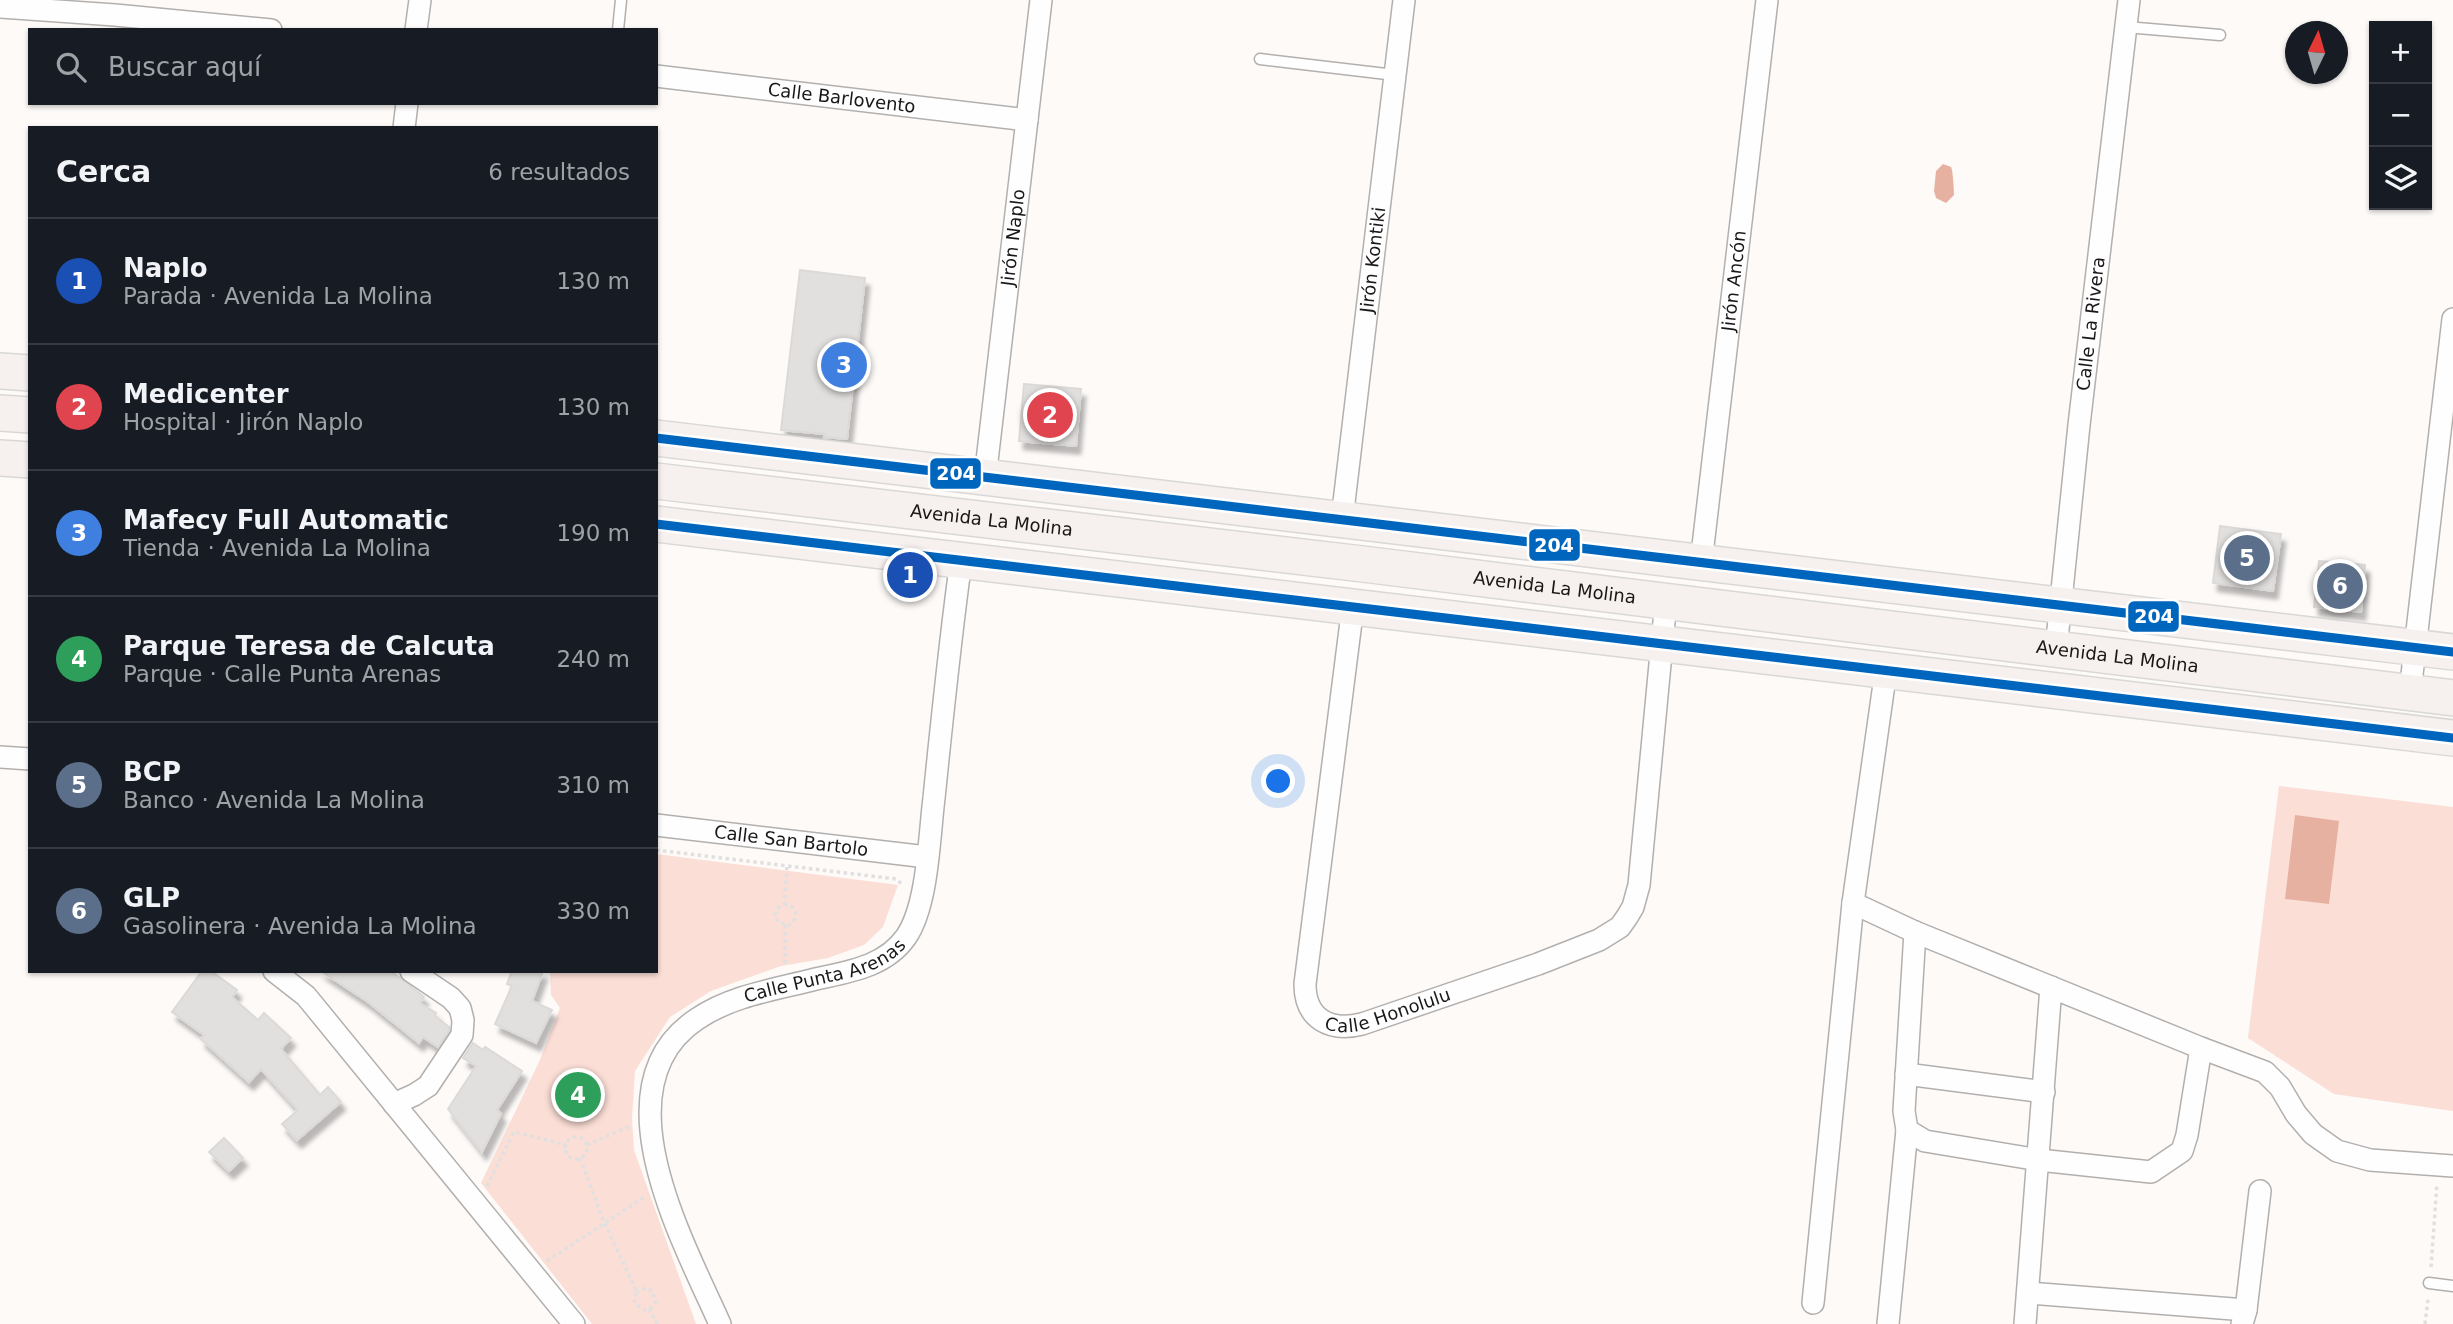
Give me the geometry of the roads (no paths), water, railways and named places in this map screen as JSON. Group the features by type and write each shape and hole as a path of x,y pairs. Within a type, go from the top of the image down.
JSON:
{"main road":[{"path":"0,370 28,373"},
{"path":"0,413 28,415"},
{"path":"658,438 2453,652"},
{"path":"0,458 28,460"},
{"name":"Avenida La Molina","path":"658,481 1359,563 2453,698"},
{"path":"658,524 961,561 1351,622 1662,643 2453,738"},
{"path":"2197,708 2228,670"}],"street":[{"path":"416,28 419,0"},
{"name":"Jirón Naplo","path":"985,478 1041,0"},
{"name":"Jirón Kontiki","path":"1342,519 1404,0"},
{"name":"Jirón Ancón","path":"1701,563 1767,0"},
{"name":"Calle La Rivera","path":"2056,649 2129,0"},
{"path":"0,7 250,28"},
{"name":"Calle Barlovento","path":"658,76 1027,120"},
{"path":"404,126 407,105"},
{"path":"2410,692 2453,319"},
{"name":"Calle Punta Arenas","path":"720,1324 682,1240 659,1173 649,1111 652,1081 664,1054 683,1029 716,1008 744,996 869,966 895,950 909,932 919,911 927,858 961,561"},
{"name":"Calle Honolulu","path":"1351,622 1305,994 1314,1013 1331,1025 1351,1027 1538,964 1599,940 1619,927 1637,896 1666,601"},
{"path":"1813,1303 1853,903 1886,670"},
{"path":"0,757 28,759"},
{"name":"Calle San Bartolo","path":"658,825 927,858"},
{"path":"1853,903 1915,932 2265,1072 2280,1087 2296,1114 2313,1134 2337,1151 2370,1160 2446,1165"},
{"path":"1888,1324 1907,1130 1904,1111 1915,932"},
{"path":"277,973 306,996 574,1324"},
{"path":"394,1104 428,1086 462,1035 463,1020 460,1008 451,998 414,973"},
{"path":"2025,1324 2051,987"},
{"path":"1907,1130 1925,1141 2039,1160 2151,1172 2182,1151 2201,1048"},
{"path":"1906,1074 2044,1092"},
{"path":"2028,1293 2244,1317 2260,1191"}],"lane":[{"path":"618,28 621,0"},
{"path":"2126,27 2220,35"},
{"path":"1260,59 1395,75"},
{"path":"2429,1283 2453,1286"}],"place":[{"name":"Mafecy Full Automatic","path":"844,365"},
{"name":"Medicenter","path":"1050,415"},
{"name":"BCP","path":"2247,558"},
{"name":"Naplo","path":"910,575"},
{"name":"GLP","path":"2340,586"},
{"name":"Parque Teresa de Calcuta","path":"578,1095"}]}
